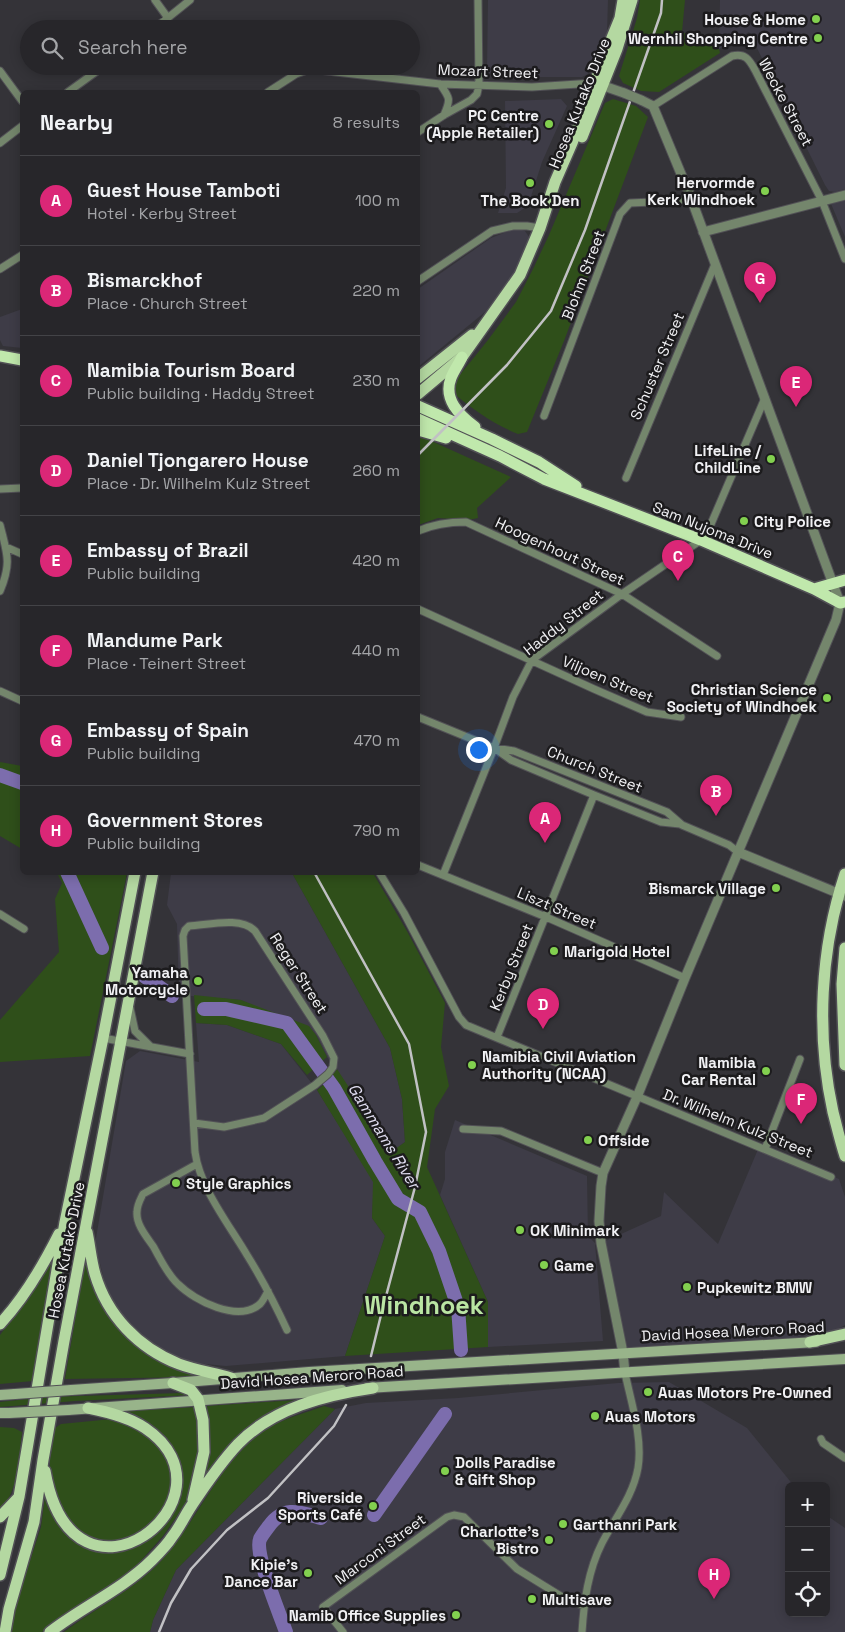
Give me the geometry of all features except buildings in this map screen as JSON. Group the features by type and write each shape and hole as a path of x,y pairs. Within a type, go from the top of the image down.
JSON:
{"highway":[{"path":"0,356 20,360"},
{"path":"462,357 450,379 452,405 466,420 492,439"},
{"path":"0,363 20,360"},
{"name":"Sam Nujoma Drive","path":"420,407 539,462 601,502"},
{"name":"Sam Nujoma Drive","path":"420,420 544,479 701,540 843,602"},
{"path":"420,431 484,449"},
{"path":"814,589 839,581"}],"main road":[{"name":"Hosea Kutako Drive","path":"598,84 620,18 623,0"},
{"name":"Hosea Kutako Drive","path":"420,392 462,357 520,275 540,228 555,182 598,84 617,49 632,0"},
{"name":"Hosea Kutako Drive","path":"420,376 466,341 494,312"},
{"path":"845,874 842,895 831,930 825,981 824,1043 828,1086 840,1144 845,1156"},
{"name":"Hosea Kutako Drive","path":"0,1575 19,1497 65,1222 104,1038 134,875"},
{"name":"Hosea Kutako Drive","path":"5,1632 9,1609 34,1522 43,1460 86,1225 152,875"},
{"path":"845,948 842,984 845,1065"},
{"path":"0,1324 25,1294 44,1264 65,1222"},
{"path":"86,1225 92,1262 100,1288 113,1313 130,1333 162,1356 180,1364 231,1378"},
{"path":"810,1342 845,1334"},
{"name":"David Hosea Meroro Road","path":"0,1395 623,1352 845,1340"},
{"name":"David Hosea Meroro Road","path":"4,1413 68,1410 198,1399 845,1359"},
{"path":"173,1383 191,1390 198,1399 203,1420 204,1452 192,1506"},
{"path":"50,1632 121,1584 150,1561 172,1538 192,1506 238,1444 267,1421 308,1401 348,1391 373,1388"},
{"path":"43,1460 50,1497 60,1521 79,1541 89,1546 102,1549 122,1548 134,1544 156,1528 165,1518 173,1504 177,1487 172,1459 165,1446 145,1428 117,1415 88,1408"},
{"path":"0,1517 19,1497"}],"street":[{"path":"155,0 168,18"},
{"path":"165,20 190,0"},
{"path":"420,131 471,100 477,94 479,84 478,0"},
{"name":"Wecke Street","path":"653,106 732,56 739,54 744,56 755,70 822,202 845,259"},
{"path":"0,71 20,98"},
{"path":"71,90 92,75"},
{"name":"Mozart Street","path":"271,90 294,75"},
{"name":"Mozart Street","path":"362,75 440,84 532,87 598,84"},
{"path":"440,84 450,101 444,115"},
{"path":"598,84 653,106 691,198 765,398 839,581 843,602 685,978 638,1097 604,1173 598,1221 623,1352"},
{"path":"0,143 20,128"},
{"path":"703,232 845,195"},
{"name":"Blohm Street","path":"544,416 620,214 630,204 676,202 691,198"},
{"path":"420,281 492,231 513,226 540,228"},
{"path":"0,269 20,255"},
{"name":"Schuster Street","path":"626,478 715,264"},
{"path":"701,540 710,524 765,398"},
{"path":"0,489 20,488"},
{"name":"Hoogenhout Street","path":"420,529 435,524 466,522 622,594 716,656"},
{"path":"0,526 6,547 8,566 0,591"},
{"name":"Haddy Street","path":"443,875 513,697 532,660 622,594 701,540"},
{"path":"6,547 20,553"},
{"name":"Viljoen Street","path":"420,610 647,712 681,717"},
{"path":"0,691 20,700"},
{"name":"Church Street","path":"420,718 494,748 511,760 594,795 661,822 682,825 729,845 738,852 842,895"},
{"name":"Church Street","path":"494,748 514,751 667,812 682,825"},
{"name":"Kerby Street","path":"497,1037 594,795"},
{"name":"Liszt Street","path":"420,866 546,917 685,978"},
{"name":"Dr. Wilhelm Kulz Street","path":"382,875 459,1017 466,1025 831,1177"},
{"path":"0,914 24,928"},
{"name":"Reger Street","path":"194,1123 224,1127 264,1118 315,1085 333,1067 334,1058 323,1036 255,931 247,924 238,922 189,926 184,933 194,1140 197,1164 206,1186 268,1291 287,1330"},
{"path":"129,1001 135,1031 152,1047"},
{"path":"104,1038 190,1054"},
{"path":"764,1148 800,1059"},
{"path":"463,1128 500,1130 604,1173"},
{"path":"197,1164 144,1194 138,1202 136,1212 141,1227 176,1283 200,1300 228,1311 244,1312 260,1304 268,1291"},
{"name":"David Hosea Meroro Road","path":"623,1352 625,1373"},
{"path":"582,1632 590,1571 601,1544 630,1493 638,1467 639,1443 625,1373"},
{"path":"821,1440 845,1458"},
{"name":"Marconi Street","path":"343,1632 323,1608 447,1517 454,1515 464,1517 517,1569 564,1598 584,1606"}],"shaded area":[{"path":"488,0 608,0 607,33 588,74 582,77 494,77 487,71"},
{"path":"720,0 845,0 845,189 835,192 829,191 825,185 749,32 719,49"},
{"path":"561,99 567,106 542,162 528,206 517,213 498,213 506,188 505,101"},
{"path":"845,195 845,237 829,199"},
{"path":"519,229 525,231 529,237 512,276 485,312 420,365 420,288 491,238"},
{"path":"20,310 20,348 3,346 0,340 0,317"},
{"path":"171,875 293,875 390,1048 402,1099 405,1142 391,1153 327,1057 316,1035 241,1000 179,995 177,924 167,905"},
{"path":"196,1023 227,1025 281,1044 317,1090 374,1182 372,1218 385,1236 345,1356 226,1366 195,1363 169,1354 145,1337 119,1312 106,1287 95,1244 126,1061 140,1051 199,1062"},
{"path":"455,1120 587,1176 588,1236 595,1243 603,1341 488,1347 488,1302 440,1195 445,1179 445,1152"},
{"path":"759,1147 839,1179 845,1197 845,1325 833,1332 781,1339 623,1353 601,1243 661,1216 664,1192 718,1244"},
{"path":"669,1382 747,1428 791,1482 785,1482 785,1617 830,1617 830,1518 845,1528 845,1632 150,1632 153,1620 176,1570 335,1409 366,1403 458,1398 618,1383"}],"green space":[{"path":"640,0 685,0 682,32 719,49 720,53 659,92 641,91 623,83 619,76 637,18"},
{"path":"613,99 636,106 648,117 564,341 527,432 518,434 484,416 453,393 455,381 516,302 549,235 605,103"},
{"path":"420,436 511,477 477,508 478,518 468,520 438,518 420,524"},
{"path":"0,762 20,766 20,848 0,836"},
{"path":"58,875 127,875 90,1056 0,1062 0,1020 59,952 55,899 62,883"},
{"path":"293,875 374,875 408,933 445,1003 441,1047 449,1086 435,1109 427,1167 488,1302 488,1347 345,1356 385,1236 372,1218 373,1182 317,1090 328,1081 337,1069 391,1152 405,1142 402,1099 390,1048"},
{"path":"194,995 241,1000 309,1026 316,1035 327,1057 307,1075 281,1044 227,1025 196,1023"},
{"path":"54,1254 33,1381 0,1384 0,1335 32,1292"},
{"path":"86,1256 114,1320 199,1374 200,1377 65,1379"},
{"path":"183,1393 191,1395 0,1407 0,1402 45,1397"},
{"path":"298,1400 267,1415 252,1425 229,1448 201,1486 208,1420 206,1406"},
{"path":"324,1406 335,1409 176,1570 153,1620 150,1632 64,1632 124,1592 157,1565 172,1548 224,1471 255,1438 280,1422"},
{"path":"197,1407 200,1448 192,1489 184,1506 163,1536 130,1573 59,1618 42,1632 10,1632 18,1598 41,1527 45,1496 61,1525 74,1540 94,1551 115,1552 135,1547 153,1535 168,1519 177,1499 180,1478 174,1453 163,1436 146,1423 118,1411"},
{"path":"112,1419 138,1428 166,1454 174,1478 169,1503 152,1525 118,1543 93,1542 68,1524 50,1476 50,1459 55,1428 61,1424"},
{"path":"0,1427 14,1428 22,1432 15,1483 0,1511"}],"waterway":[{"name":"Gammams River","path":"0,775 20,782"},
{"name":"Gammams River","path":"68,875 102,948"},
{"name":"Gammams River","path":"144,976 172,996"},
{"name":"Gammams River","path":"204,1009 226,1009 287,1023 334,1088 398,1199 420,1212 439,1251 458,1307 461,1350"},
{"name":"Gammams River","path":"374,1515 445,1414"},
{"name":"Gammams River","path":"286,1632 264,1570 259,1547 260,1539 280,1515 299,1512 321,1518"}],"railway":[{"path":"420,453 507,365 551,311 585,230 661,13 662,0"},
{"path":"316,875 409,1044 426,1132 415,1187 371,1356"},
{"path":"159,1632 171,1603 191,1569 227,1530 268,1498 334,1426 346,1405"}],"place":[{"name":"House & Home","path":"816,19"},
{"name":"Wernhil Shopping Centre","path":"818,38"},
{"name":"PC Centre (Apple Retailer)","path":"549,124"},
{"name":"The Book Den","path":"530,183"},
{"name":"Hervormde Kerk Windhoek","path":"765,191"},
{"name":"Embassy of Spain","path":"760,303"},
{"name":"Embassy of Brazil","path":"796,407"},
{"name":"LifeLine / ChildLine","path":"771,459"},
{"name":"City Police","path":"744,521"},
{"name":"Namibia Tourism Board","path":"678,581"},
{"name":"Christian Science Society of Windhoek","path":"827,698"},
{"name":"Bismarckhof","path":"716,816"},
{"name":"Guest House Tamboti","path":"545,843"},
{"name":"Bismarck Village","path":"776,888"},
{"name":"Marigold Hotel","path":"554,951"},
{"name":"Yamaha Motorcycle","path":"198,981"},
{"name":"Daniel Tjongarero House","path":"543,1029"},
{"name":"Namibia Civil Aviation Authority (NCAA)","path":"472,1065"},
{"name":"Namibia Car Rental","path":"766,1071"},
{"name":"Mandume Park","path":"801,1124"},
{"name":"Offside","path":"588,1140"},
{"name":"Style Graphics","path":"176,1183"},
{"name":"OK Minimark","path":"520,1230"},
{"name":"Game","path":"544,1265"},
{"name":"Pupkewitz BMW","path":"687,1287"},
{"name":"Auas Motors Pre-Owned","path":"648,1392"},
{"name":"Auas Motors","path":"595,1416"},
{"name":"Dolls Paradise & Gift Shop","path":"445,1471"},
{"name":"Riverside Sports Café","path":"373,1506"},
{"name":"Garthanri Park","path":"563,1524"},
{"name":"Charlotte's Bistro","path":"549,1540"},
{"name":"Kipie's Dance Bar","path":"308,1573"},
{"name":"Multisave","path":"532,1599"},
{"name":"Government Stores","path":"714,1599"},
{"name":"Namib Office Supplies","path":"456,1615"}],"district":[{"name":"Windhoek","path":"424,1305"}]}
